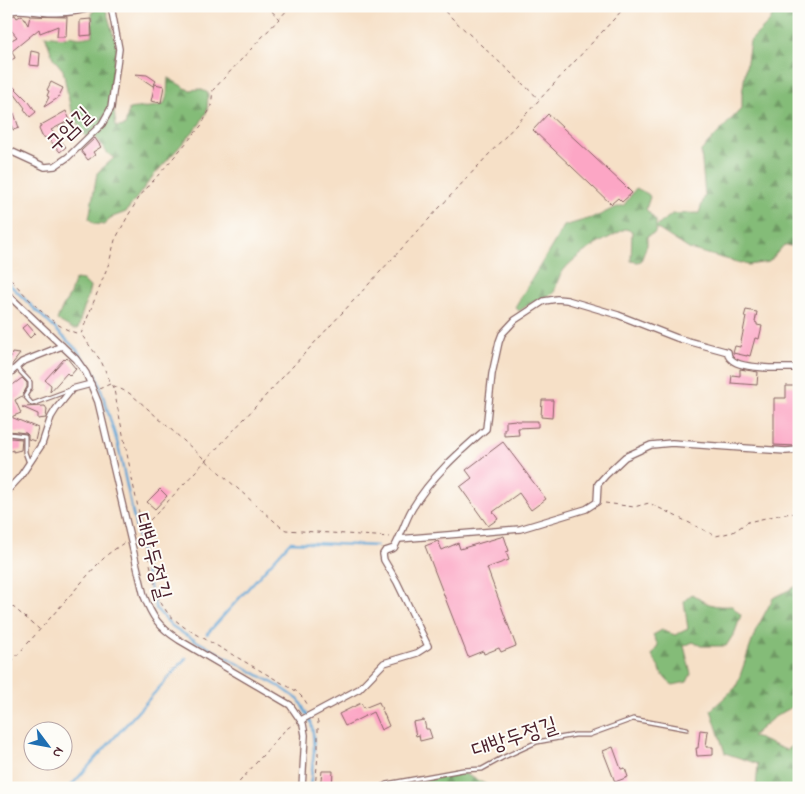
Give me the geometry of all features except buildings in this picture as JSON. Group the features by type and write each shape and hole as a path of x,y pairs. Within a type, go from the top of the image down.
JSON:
{"street":[{"path":"9,6 16,9 42,12 70,13 95,6"},
{"name":"구암길","path":"6,149 45,167 55,166 68,157 102,124 110,108 119,49 111,6"},
{"path":"6,12 16,9"},
{"name":"대방두정길","path":"6,293 76,359 86,373 98,402 144,596 159,625 179,640 280,698 290,705 302,720"},
{"path":"302,788 305,735 302,720 359,689 384,663 417,653 428,646 384,557 385,551 394,548 413,508 447,462 486,429 492,374 499,342 502,334 514,320 544,301 562,298 618,315 677,338 728,352 730,359 736,363 764,368 799,368"},
{"path":"6,377 22,362 62,346"},
{"path":"6,492 29,464 42,444 51,417 72,389 91,384"},
{"path":"398,539 520,529 586,509 597,502 598,484 606,475 625,457 651,445 672,443 786,451 799,450"}],"lane":[{"path":"17,368 30,382 30,388 25,396 32,404 72,389"},
{"path":"6,436 9,434 25,436 25,452 29,464"},
{"name":"대방두정길","path":"380,788 386,784 463,770 482,769 537,742 575,735 589,735 633,719 687,729"}],"path":[{"path":"266,6 280,18"},
{"path":"81,334 109,263 115,240 140,196 201,126 210,107 213,90 291,6"},
{"path":"439,6 539,99"},
{"path":"131,529 147,523 158,512 626,6"},
{"path":"6,275 57,324 69,331 81,334 101,361 114,390 159,600 169,615 184,627 296,691 314,714 318,722 318,756 315,788"},
{"path":"110,384 129,393 139,401 286,530 398,539"},
{"path":"97,390 110,384"},
{"path":"597,502 634,507 649,504 685,520 702,531 716,536 732,532 748,522 783,514 799,513"},
{"path":"6,668 108,554 130,539"},
{"path":"6,601 40,630"},
{"path":"234,788 285,730 302,720"}],"green space":[{"path":"777,6 799,6 799,247 784,245 769,262 748,265 689,249 656,228 655,233 647,236 647,245 641,261 637,262 631,261 632,231 625,229 588,250 570,263 559,278 554,293 533,302 519,311 515,307 564,226 598,216 624,205 636,188 650,197 646,209 656,221 656,227 672,214 699,213 705,195 701,151 742,108 742,94 750,41 770,21"},
{"path":"99,8 105,8 117,47 112,73 109,107 114,110 116,127 125,126 129,109 164,104 167,96 168,78 189,90 200,89 208,93 207,111 199,125 153,176 126,212 110,218 105,225 95,224 89,219 97,173 114,158 105,151 95,136 86,137 79,125 70,106 63,70 53,58 45,35 67,38 69,36 80,38 93,36 92,12"},
{"path":"76,279 83,280 90,287 78,329 73,329 57,320"},
{"path":"799,585 799,703 773,718 752,736 786,750 799,741 799,788 756,788 758,764 725,753 711,710 736,687 756,630 773,598"},
{"path":"692,594 702,601 711,604 732,606 741,615 735,632 726,646 701,646 693,642 684,646 691,674 687,682 673,685 663,676 652,656 658,645 653,635 662,630 675,635 688,629 684,601"},
{"path":"463,773 487,785 487,788 403,788 402,785"}],"waterway":[{"path":"6,281 77,350 97,376 118,445 147,579 156,609 172,626 184,634 282,688 299,700 311,722 313,733 314,752 310,788"},
{"path":"207,634 290,542 377,546"},
{"path":"69,788 186,658"}]}
